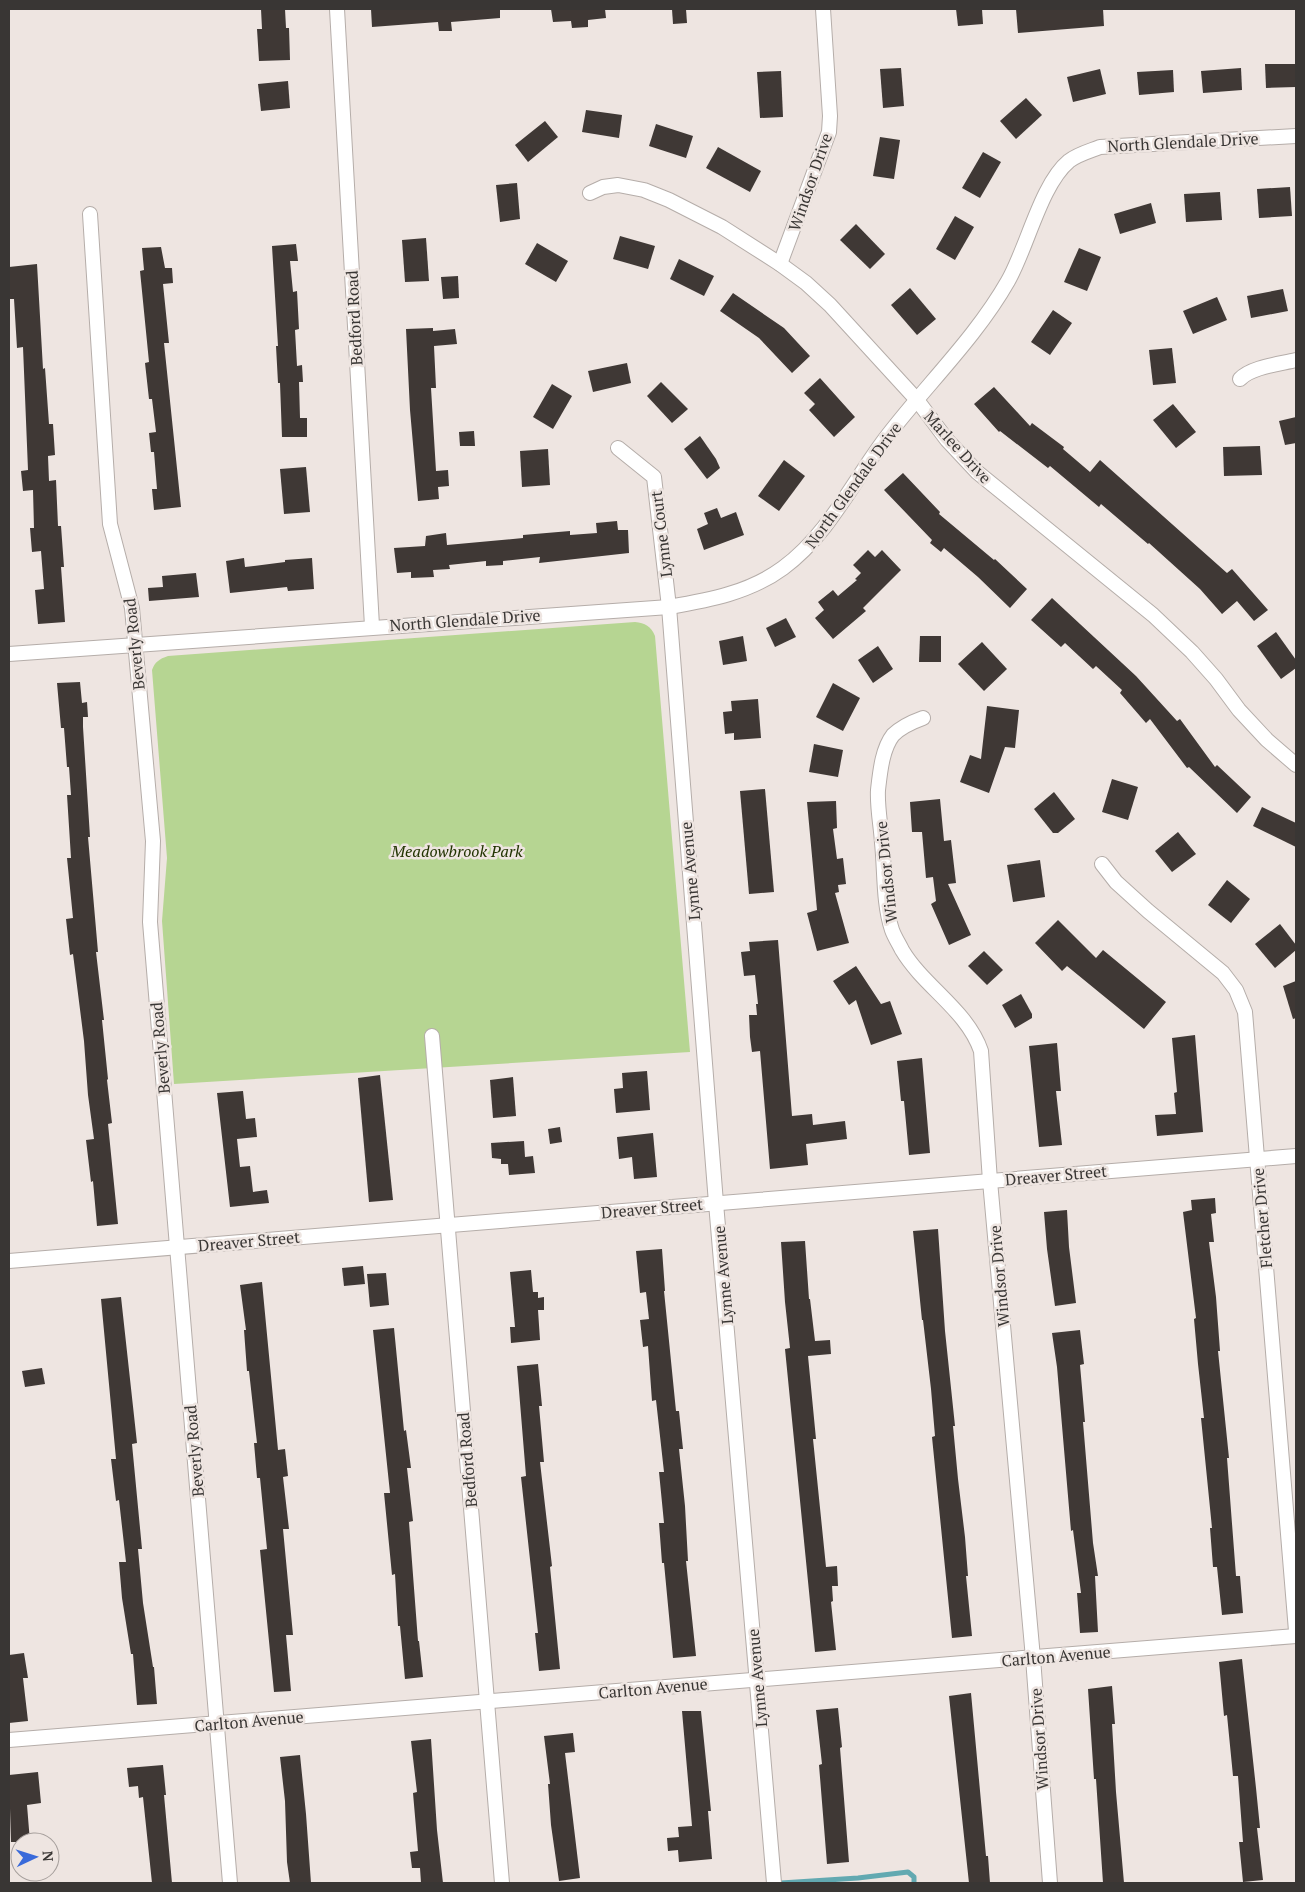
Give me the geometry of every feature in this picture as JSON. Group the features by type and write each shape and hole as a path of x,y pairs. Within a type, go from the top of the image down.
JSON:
{"street":[{"name":"Bedford Road","path":"337,9 372,626"},
{"name":"Windsor Drive","path":"780,264 829,132 830,116 822,9"},
{"name":"North Glendale Drive","path":"9,654 372,626 669,606 710,600 737,592 762,581 782,569 804,551 827,524 885,438 992,307 1009,280 1048,188 1057,172 1070,160 1100,147 1296,136"},
{"name":"Marlee Drive","path":"590,193 604,187 618,185 644,190 669,200 722,227 806,283 830,305 916,400 947,440 977,472 1153,615 1192,652 1216,679 1239,710 1267,740 1296,765"},
{"name":"Beverly Road","path":"90,214 110,524 132,608 153,841 150,922 230,1883"},
{"path":"1240,379 1245,373 1296,360"},
{"name":"Lynne Court","path":"618,448 654,477 669,606"},
{"name":"Lynne Avenue","path":"669,606 716,1203 774,1883"},
{"name":"Windsor Drive","path":"923,718 907,724 893,736 885,750 881,768 878,792 888,909 892,931 902,950 916,970 969,1026 977,1039 981,1051 990,1181 1033,1658 1050,1883"},
{"name":"Fletcher Drive","path":"1102,864 1116,882 1148,911 1223,973 1236,990 1245,1012 1296,1631"},
{"name":"Bedford Road","path":"432,1036 502,1883"},
{"name":"Dreaver Street","path":"9,1261 1296,1156"},
{"name":"Carlton Avenue","path":"9,1740 1296,1636"}],"green space":[{"name":"Meadowbrook Park","path":"635,622 647,626 655,636 690,1052 174,1084 162,921 167,858 152,670 156,663 168,656"}],"building":[{"path":"261,9 285,9 286,28 289,28 290,60 259,61 257,29 262,29"},
{"path":"371,9 500,9 500,18 451,22 452,31 439,31 438,22 372,27"},
{"path":"551,9 605,9 606,18 588,20 588,27 572,28 571,21 553,22"},
{"path":"672,9 686,9 687,23 673,24"},
{"path":"956,9 982,9 983,24 958,26"},
{"path":"1016,9 1103,9 1104,26 1018,33"},
{"path":"1265,64 1296,64 1296,87 1266,88"},
{"path":"901,68 904,106 883,108 880,69"},
{"path":"1241,68 1242,90 1203,93 1201,71"},
{"path":"1100,69 1106,94 1073,102 1067,77"},
{"path":"1173,70 1174,92 1139,95 1137,72"},
{"path":"781,71 783,117 760,118 757,72"},
{"path":"288,81 290,108 261,111 258,84"},
{"path":"1026,98 1042,115 1016,139 1000,121"},
{"path":"586,110 622,115 619,138 582,132"},
{"path":"545,121 558,137 528,162 515,145"},
{"path":"656,124 693,136 686,158 649,146"},
{"path":"880,137 900,140 894,179 873,176"},
{"path":"718,147 761,171 750,192 706,168"},
{"path":"983,152 1001,162 980,198 962,188"},
{"path":"517,183 520,219 500,222 496,185"},
{"path":"1290,187 1292,216 1259,218 1257,189"},
{"path":"1220,192 1222,220 1186,222 1184,194"},
{"path":"1151,203 1156,223 1120,234 1114,214"},
{"path":"955,216 974,227 955,260 936,249"},
{"path":"856,224 885,254 870,269 840,240"},
{"path":"620,236 655,246 648,269 613,259"},
{"path":"426,238 429,281 405,282 402,240"},
{"path":"537,243 568,261 556,282 525,264"},
{"path":"296,244 298,261 290,261 293,292 297,291 299,329 295,330 297,366 302,365 303,382 299,382 300,418 307,418 307,437 282,437 272,246"},
{"path":"161,247 165,268 172,268 173,283 163,284 169,343 164,343 181,507 154,510 152,489 157,489 154,452 151,452 149,433 156,432 152,399 149,399 145,363 149,362 140,271 144,270 142,248"},
{"path":"1079,248 1101,257 1087,291 1064,282"},
{"path":"679,259 714,276 704,296 670,279"},
{"path":"37,264 43,369 45,368 49,424 53,424 55,455 48,456 49,481 56,480 58,526 61,526 64,567 61,567 65,622 38,624 35,590 44,589 41,551 32,552 30,528 34,528 33,490 23,491 21,471 28,470 23,347 17,348 14,299 10,299 9,283 9,267"},
{"path":"458,276 459,298 443,299 441,277"},
{"path":"910,288 936,319 917,335 891,305"},
{"path":"1283,289 1288,311 1251,318 1247,296"},
{"path":"733,293 784,328 810,356 792,373 759,338 720,311"},
{"path":"1217,297 1227,320 1193,334 1183,311"},
{"path":"1053,310 1072,323 1050,355 1031,342"},
{"path":"433,328 433,331 455,329 457,344 434,346 436,388 431,388 436,471 448,470 449,486 438,487 439,499 418,501 410,410 406,329"},
{"path":"1172,348 1176,383 1153,385 1149,350"},
{"path":"627,363 631,383 593,392 588,371"},
{"path":"820,378 855,417 834,437 809,410 815,404 804,393"},
{"path":"661,382 688,409 672,423 647,396"},
{"path":"552,384 572,396 553,429 533,417"},
{"path":"994,387 1030,426 1032,423 1064,447 1063,449 1090,472 1100,460 1227,573 1232,569 1268,610 1254,621 1237,601 1222,614 1200,589 1149,543 1101,504 1099,507 1050,466 1048,468 999,432 974,404"},
{"path":"1173,404 1196,432 1176,448 1153,420"},
{"path":"1296,417 1296,443 1285,445 1279,421"},
{"path":"474,431 475,446 460,446 459,432"},
{"path":"700,436 720,468 707,479 684,449"},
{"path":"1260,446 1262,475 1224,476 1223,447"},
{"path":"548,449 550,485 522,487 520,451"},
{"path":"784,460 805,476 779,511 758,496"},
{"path":"306,467 310,512 284,514 280,469"},
{"path":"903,473 940,512 939,514 995,559 1027,589 1010,608 944,548 941,552 930,543 932,540 884,490"},
{"path":"717,508 721,518 736,512 744,535 704,550 697,529 708,524 704,513"},
{"path":"617,521 618,530 628,530 629,553 539,563 540,557 503,561 503,565 486,566 486,561 449,565 450,569 433,570 434,577 411,578 411,572 397,573 394,548 425,546 426,536 446,533 447,545 523,538 523,535 570,531 570,535 597,533 596,523"},
{"path":"868,550 875,557 882,550 901,570 863,608 866,611 833,639 815,618 824,610 818,602 833,590 838,596 857,580 855,579 861,573 853,565"},
{"path":"244,558 245,567 285,562 285,560 312,558 314,589 288,591 287,587 230,593 226,561"},
{"path":"196,573 199,597 149,601 148,588 163,587 162,576"},
{"path":"1052,598 1136,676 1177,721 1180,719 1215,767 1217,765 1251,797 1237,813 1189,767 1187,768 1150,719 1146,723 1120,693 1122,690 1096,666 1093,669 1065,643 1061,647 1031,620"},
{"path":"786,618 796,637 775,647 766,628"},
{"path":"1276,632 1296,660 1296,668 1281,679 1257,646"},
{"path":"743,636 747,661 723,665 719,641"},
{"path":"920,636 941,636 941,662 919,662"},
{"path":"982,642 1007,669 984,691 958,664"},
{"path":"878,646 893,669 873,683 858,660"},
{"path":"80,682 82,703 87,702 88,717 83,717 83,727 90,837 88,837 98,952 96,952 104,1020 102,1020 112,1123 108,1124 118,1224 97,1226 93,1181 91,1182 86,1140 94,1139 73,954 70,955 66,919 73,918 67,858 71,858 67,795 71,795 64,728 61,728 57,683"},
{"path":"833,683 860,698 843,731 816,717"},
{"path":"758,699 761,738 734,740 734,733 725,734 723,712 732,711 731,701"},
{"path":"987,706 1019,710 1015,748 1005,747 989,793 960,782 970,755 981,759"},
{"path":"814,744 843,750 838,777 809,772"},
{"path":"1112,779 1138,787 1128,820 1102,812"},
{"path":"765,789 774,892 749,894 740,791"},
{"path":"1054,792 1075,819 1058,833 1053,833 1034,809"},
{"path":"940,799 944,841 951,840 956,883 948,884 971,935 949,945 931,904 936,901 933,877 926,878 922,832 912,832 910,802"},
{"path":"836,801 837,828 833,829 837,859 843,858 846,884 838,885 839,892 835,893 849,943 817,951 807,913 817,910 807,802"},
{"path":"1262,807 1296,823 1296,847 1253,826"},
{"path":"1178,832 1196,854 1172,872 1155,851"},
{"path":"1040,860 1045,897 1013,902 1007,865"},
{"path":"1227,880 1250,899 1231,923 1208,905"},
{"path":"1058,920 1096,958 1103,950 1166,1002 1144,1029 1067,966 1062,971 1035,943"},
{"path":"1280,924 1296,945 1296,950 1275,968 1255,944"},
{"path":"778,940 792,1116 812,1114 813,1125 845,1121 847,1139 806,1144 808,1165 770,1169 760,1051 752,1052 750,1037 749,1015 757,1015 756,1004 758,1004 755,975 744,976 741,952 750,951 749,942"},
{"path":"984,951 1003,970 987,985 968,966"},
{"path":"856,966 881,1004 890,1001 902,1034 871,1045 856,1000 849,1005 833,981"},
{"path":"1296,981 1296,1018 1293,1019 1283,986"},
{"path":"1021,994 1032,1014 1032,1018 1015,1028 1002,1005"},
{"path":"1195,1035 1203,1132 1157,1136 1155,1115 1176,1114 1174,1093 1177,1092 1172,1038"},
{"path":"1057,1043 1061,1091 1056,1091 1062,1145 1039,1147 1029,1046"},
{"path":"922,1058 930,1153 909,1155 904,1101 901,1101 897,1061"},
{"path":"647,1071 650,1110 616,1113 614,1089 623,1088 622,1073"},
{"path":"380,1075 393,1200 369,1202 358,1078"},
{"path":"513,1077 516,1116 493,1118 490,1080"},
{"path":"243,1091 246,1119 255,1118 257,1137 237,1139 240,1167 250,1166 253,1192 267,1190 269,1203 230,1207 217,1093"},
{"path":"560,1127 562,1142 550,1144 548,1129"},
{"path":"653,1133 657,1177 634,1179 632,1157 619,1159 617,1137"},
{"path":"524,1141 525,1157 533,1156 535,1173 509,1175 508,1164 501,1164 501,1159 492,1158 491,1143"},
{"path":"1215,1198 1216,1213 1211,1214 1214,1242 1209,1242 1216,1297 1220,1351 1218,1351 1229,1458 1227,1458 1236,1576 1240,1576 1243,1613 1222,1615 1217,1567 1213,1567 1210,1528 1212,1528 1201,1418 1204,1418 1194,1319 1196,1318 1183,1212 1192,1210 1191,1200"},
{"path":"1067,1210 1069,1247 1076,1303 1055,1306 1044,1212"},
{"path":"938,1229 945,1331 965,1537 968,1576 966,1576 972,1636 952,1638 932,1437 935,1436 931,1389 913,1231"},
{"path":"805,1241 809,1299 815,1341 830,1340 831,1354 808,1356 816,1439 813,1439 826,1567 837,1566 838,1586 832,1586 833,1601 831,1602 836,1650 815,1652 785,1349 790,1348 781,1242"},
{"path":"662,1249 664,1291 676,1411 679,1411 683,1449 679,1449 685,1506 688,1561 686,1561 696,1656 673,1658 659,1523 664,1523 659,1472 664,1472 656,1400 652,1401 648,1346 643,1347 640,1320 649,1319 646,1292 640,1293 636,1251"},
{"path":"363,1266 365,1284 344,1286 342,1268"},
{"path":"531,1270 533,1292 538,1292 538,1298 544,1297 544,1310 538,1310 540,1340 511,1343 510,1327 515,1327 510,1272"},
{"path":"386,1273 389,1305 370,1307 367,1274"},
{"path":"262,1282 278,1450 285,1449 288,1476 283,1477 289,1529 283,1529 293,1635 286,1635 291,1691 274,1692 260,1550 267,1549 260,1478 257,1478 254,1443 257,1443 249,1371 247,1371 244,1330 246,1330 240,1285"},
{"path":"121,1297 137,1443 132,1444 142,1549 138,1549 143,1603 154,1667 157,1704 137,1705 133,1654 131,1654 122,1598 119,1562 126,1562 119,1500 116,1501 111,1459 116,1459 101,1299"},
{"path":"394,1328 404,1431 406,1430 411,1468 407,1468 413,1521 409,1522 418,1641 423,1677 405,1679 400,1626 398,1626 395,1574 392,1575 384,1493 390,1493 373,1330"},
{"path":"1080,1330 1084,1364 1080,1365 1085,1422 1083,1422 1093,1543 1098,1576 1095,1576 1098,1632 1080,1633 1077,1593 1081,1593 1073,1530 1071,1531 1057,1367 1052,1333"},
{"path":"538,1364 542,1406 539,1406 544,1462 540,1462 552,1566 550,1567 560,1669 539,1671 535,1633 538,1633 521,1477 526,1476 517,1366"},
{"path":"42,1368 45,1384 25,1387 22,1371"},
{"path":"24,1653 28,1678 23,1678 28,1721 9,1723 9,1655"},
{"path":"1242,1659 1260,1828 1257,1828 1263,1880 1243,1882 1239,1842 1243,1842 1238,1776 1233,1776 1227,1715 1224,1716 1219,1662"},
{"path":"1112,1686 1115,1724 1112,1724 1116,1792 1124,1883 1103,1883 1088,1689"},
{"path":"971,1693 990,1883 969,1883 949,1696"},
{"path":"838,1708 849,1862 827,1864 819,1765 822,1764 816,1710"},
{"path":"682,1711 701,1711 711,1811 708,1811 712,1859 679,1862 678,1850 668,1851 667,1838 679,1837 678,1827 692,1826"},
{"path":"573,1733 575,1752 565,1753 580,1878 559,1881 551,1825 548,1784 550,1784 544,1736"},
{"path":"431,1739 437,1830 443,1883 421,1883 420,1868 412,1868 410,1852 418,1851 413,1793 417,1792 411,1741"},
{"path":"300,1755 311,1883 290,1883 287,1862 285,1801 280,1757"},
{"path":"163,1765 172,1883 152,1883 143,1797 139,1798 138,1786 129,1787 127,1768"},
{"path":"38,1772 41,1803 27,1805 29,1832 11,1832 9,1775"}],"waterway":[{"path":"781,1883 858,1878 908,1872 914,1877 914,1883"}]}
